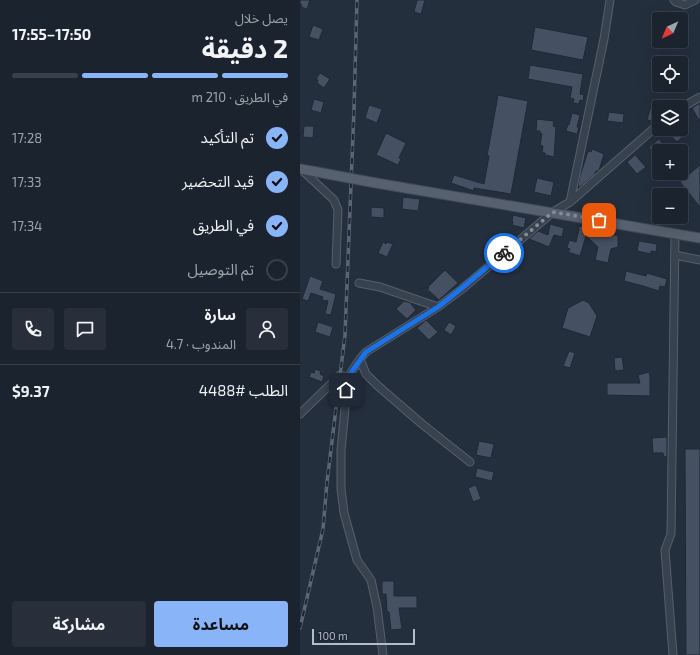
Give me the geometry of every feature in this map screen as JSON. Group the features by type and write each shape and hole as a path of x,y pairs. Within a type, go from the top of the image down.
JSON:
{"main road":[{"path":"300,169 700,238"}],"street":[{"path":"570,202 604,38 610,0"},
{"path":"674,0 685,5 695,0"},
{"path":"688,104 700,97"},
{"path":"383,655 377,607 371,580 357,560 344,513 341,488 341,450 348,377 360,358 366,352 438,307 553,212 570,202 652,130"},
{"path":"300,169 334,200 338,210 336,264"},
{"path":"673,655 665,550 671,534 675,234"},
{"path":"675,255 700,260"},
{"path":"359,283 380,287 438,307"},
{"path":"360,358 366,374 378,386 422,424 470,462"},
{"path":"300,414 340,375 348,377"}],"building":[{"path":"300,0 310,0 307,9 301,7 302,5 300,4"},
{"path":"417,0 425,0 421,14 414,12"},
{"path":"313,25 323,29 319,40 309,37"},
{"path":"535,27 588,37 583,60 531,50"},
{"path":"530,65 583,74 580,94 584,95 583,101 580,100 579,104 573,103 574,99 570,98 572,87 528,79"},
{"path":"320,73 330,79 324,88 317,83 318,80 316,79"},
{"path":"498,95 528,101 511,194 474,188 474,191 451,183 454,175 484,184 489,156 487,156"},
{"path":"314,99 324,102 321,113 311,110"},
{"path":"700,103 700,122 692,108"},
{"path":"369,105 382,109 377,123 365,118"},
{"path":"651,105 652,105 652,121 647,120"},
{"path":"609,112 624,114 623,123 607,121"},
{"path":"572,113 580,115 577,134 566,131"},
{"path":"537,119 554,121 553,126 556,127 554,157 542,153 543,146 540,145 542,134 540,131 536,131"},
{"path":"304,126 314,126 313,138 303,137"},
{"path":"386,133 406,143 399,158 401,159 398,165 376,155"},
{"path":"671,136 684,136 677,142"},
{"path":"659,139 663,144 653,144"},
{"path":"652,145 652,152 649,147"},
{"path":"592,149 604,154 599,170 596,171 594,175 580,187 578,186 580,176 588,151 591,152"},
{"path":"635,155 646,167 637,174 627,162"},
{"path":"700,165 700,207 688,192 688,188 685,188 680,182 682,180 688,180 688,175"},
{"path":"537,178 554,182 551,196 534,192"},
{"path":"403,197 420,199 418,211 402,209"},
{"path":"371,207 384,208 384,218 371,217"},
{"path":"513,215 526,218 524,228 512,225"},
{"path":"550,224 564,228 562,237 554,235 549,247 529,239 538,231 548,235"},
{"path":"580,226 610,235 618,235 618,247 611,249 608,263 595,260 598,247 586,236 580,256 568,252 570,249 567,248 569,240 576,242 579,229 577,227"},
{"path":"639,241 657,244 656,252 651,251 651,254 637,251"},
{"path":"383,242 386,244 387,242 393,244 387,257 378,253"},
{"path":"445,270 458,283 439,300 427,289"},
{"path":"626,271 646,276 647,273 667,279 665,287 660,286 659,291 624,281"},
{"path":"310,276 323,281 320,289 336,294 331,315 325,314 328,301 322,300 323,297 311,293 308,301 302,299"},
{"path":"583,300 589,303 597,316 590,337 562,328 568,308"},
{"path":"404,301 411,303 416,310 407,319 396,309"},
{"path":"426,320 438,332 429,340 417,328"},
{"path":"318,322 333,327 330,337 315,332"},
{"path":"449,322 456,326 451,335 444,330"},
{"path":"569,351 575,353 570,368 563,366"},
{"path":"622,357 624,370 615,371 614,358"},
{"path":"315,369 321,371 320,374 324,376 322,382 309,377 311,372 314,373"},
{"path":"649,372 650,396 607,395 607,383 640,383 638,375"},
{"path":"667,437 667,456 664,457 663,453 653,453 652,438"},
{"path":"479,441 494,444 491,458 476,455"},
{"path":"685,449 700,449 700,655 686,655"},
{"path":"477,468 494,472 492,481 475,477"},
{"path":"476,485 481,499 473,502 468,488"},
{"path":"382,581 394,581 394,596 417,596 417,608 399,608 402,629 391,630 389,612 387,612 386,594 382,594"}],"railway":[{"path":"300,628 323,529 327,482 345,335 357,0"}],"way so far":[{"path":"504,253 553,212 599,220"}],"route":[{"path":"346,390 348,377 360,358 366,352 438,307 504,253"}]}
